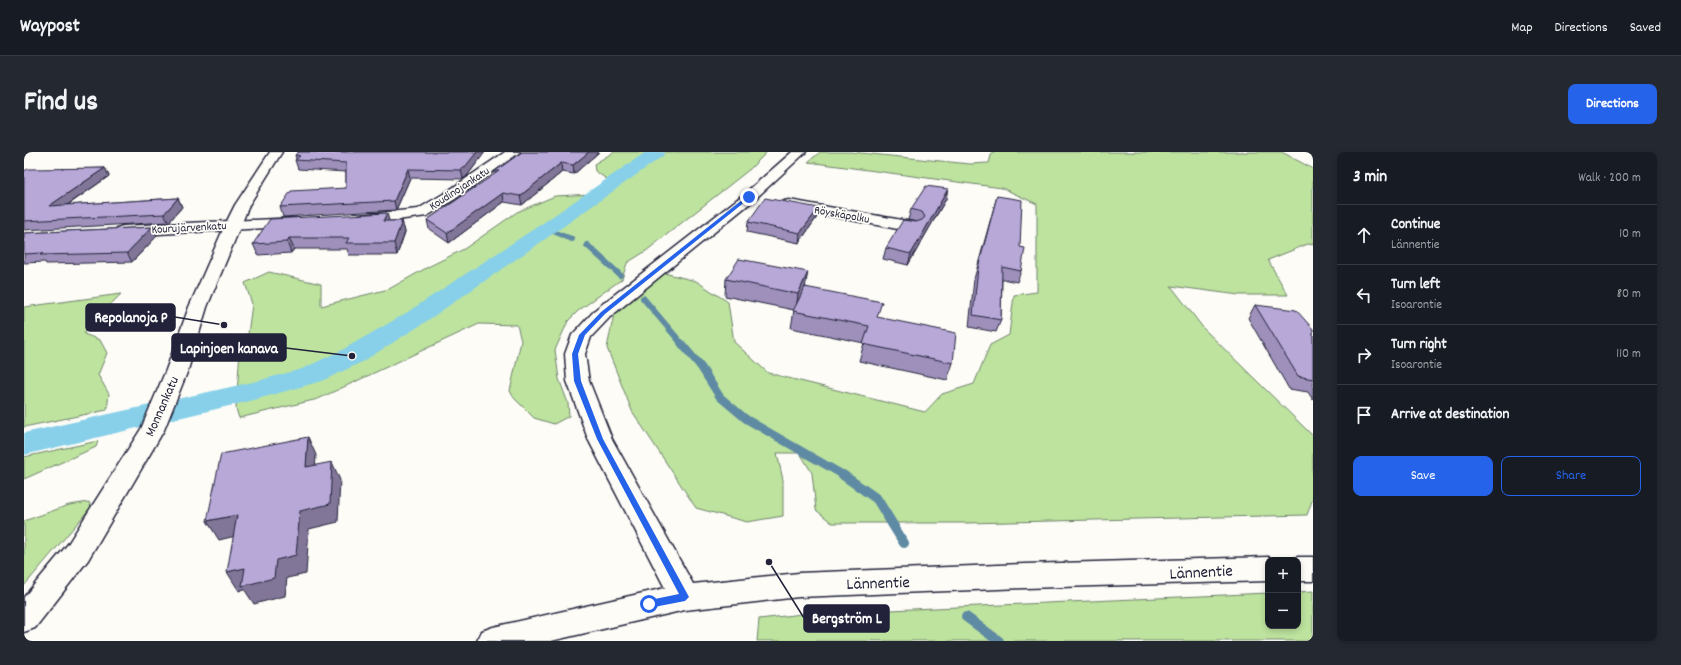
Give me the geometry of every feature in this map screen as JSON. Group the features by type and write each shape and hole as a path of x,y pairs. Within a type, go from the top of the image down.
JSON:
{"street":[{"name":"Monnankatu","path":"24,620 78,552 152,430 177,370 198,307 233,225 242,206 276,152"},
{"name":"Koudinojankatu","path":"346,220 385,218 422,212 450,196 514,152"},
{"path":"685,597 600,439 578,381 575,354 582,335 603,313 762,199 800,152"},
{"name":"Röyskäpolku","path":"762,199 913,227"},
{"path":"233,225 307,222"},
{"name":"Kourujärvenkatu","path":"112,231 233,225"},
{"name":"Lännentie","path":"493,641 649,604 685,597 798,585 1025,576 1265,569"},
{"path":"1301,569 1313,569"}],"green space":[{"path":"614,152 767,152 750,169 646,251 627,263 622,279 578,311 568,321 555,350 559,379 568,403 569,416 554,424 534,418 514,398 510,391 521,341 517,325 479,324 318,399 239,418 236,409 240,349 248,334 252,304 245,283 269,272 321,284 321,306 389,289 464,249 517,212 555,196 592,194 611,182 595,171 594,164"},
{"path":"820,152 851,152 970,164 989,163 992,152 1282,152 1313,169 1313,245 1308,244 1268,260 1288,295 1239,295 1171,286 1204,329 1313,436 1313,498 1307,515 967,523 832,523 816,510 812,473 800,453 777,453 783,480 783,516 747,522 696,508 632,411 607,348 614,314 664,273 696,281 728,302 734,342 768,373 925,412 942,394 974,384 990,345 1009,335 1014,295 1037,292 1037,204 1002,188 808,162"},
{"path":"121,294 111,304 93,317 84,334 100,340 107,353 98,375 109,394 107,410 24,427 24,307"},
{"path":"98,441 96,447 24,479 24,457"},
{"path":"89,502 91,507 24,586 24,521 69,505"},
{"path":"1313,591 1313,641 757,641 759,619 802,614 1265,593 1265,629 1301,629 1301,592"}],"building":[{"path":"299,152 477,152 461,170 408,169 394,201 280,207 291,191 346,188 346,163 295,160 300,156 295,155"},
{"path":"522,152 589,152 573,165 561,163 520,196 503,193 447,233 427,220 499,171 495,171"},
{"path":"105,168 49,206 178,198 164,214 24,221 24,171 28,169"},
{"path":"926,186 948,189 911,254 886,248 903,220 916,222 925,217 922,212 911,209"},
{"path":"997,196 1022,200 1020,247 1025,248 1021,271 1002,267 1001,320 973,315 978,268"},
{"path":"765,198 819,208 800,233 748,222"},
{"path":"387,213 383,221 402,221 394,243 346,243 349,238 289,238 287,242 253,244 270,219"},
{"path":"152,227 127,253 24,254 24,233"},
{"path":"739,259 808,272 798,294 726,279"},
{"path":"805,287 882,302 877,317 956,333 953,363 863,344 869,326 793,311"},
{"path":"1255,305 1296,310 1313,329 1313,379 1298,376"},
{"path":"308,437 306,467 332,462 330,504 300,511 296,555 276,560 274,578 242,586 245,568 227,572 237,515 207,521 221,454"}],"waterway":[{"path":"24,444 254,391 312,375 352,356 412,320 547,229 657,152"},
{"path":"547,229 569,238"},
{"path":"587,245 620,275"},
{"path":"643,298 682,344"},
{"path":"681,343 701,367 720,397 746,419 845,476"},
{"path":"843,475 877,499 904,543"},
{"path":"966,617 999,641"}],"place":[{"name":"Repolanoja P","path":"224,325"},
{"name":"Lapinjoen kanava","path":"352,356"},
{"name":"Bergström L","path":"769,562"}],"route":[{"path":"649,604 685,597 600,439 578,381 575,354 582,335 603,313 690,242 749,197"}]}
